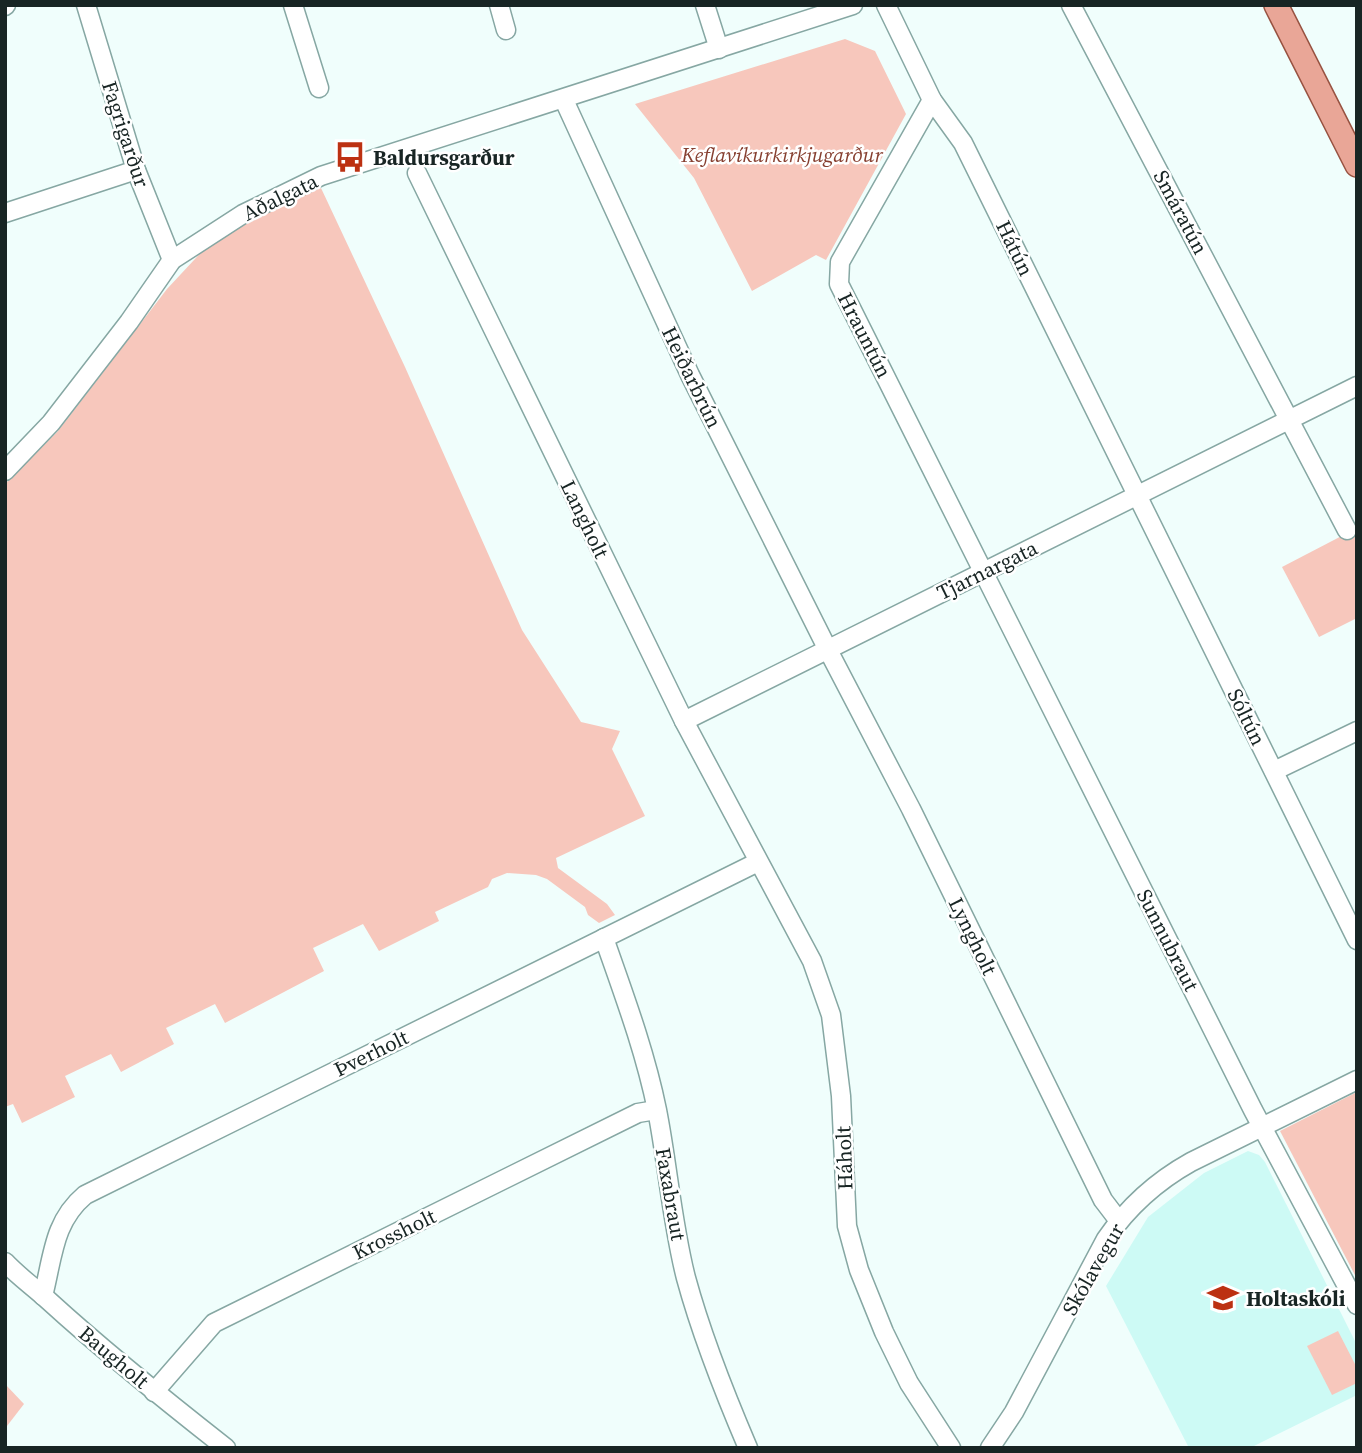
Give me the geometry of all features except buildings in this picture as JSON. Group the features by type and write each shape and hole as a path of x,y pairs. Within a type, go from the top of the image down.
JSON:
{"main road":[{"path":"1276,5 1357,165"}],"street":[{"name":"Fagrigarður","path":"86,5 136,170 172,260"},
{"path":"293,5 319,88"},
{"path":"499,5 506,30"},
{"path":"705,5 719,49"},
{"name":"Aðalgata","path":"5,471 51,423 129,322 172,260 243,214 321,176 853,5"},
{"name":"Hátún","path":"887,5 932,100 963,143 1138,495"},
{"name":"Smáratún","path":"1071,5 1290,420"},
{"name":"Heiðarbrún","path":"564,100 690,375 828,650"},
{"name":"Hrauntún","path":"932,100 839,262 839,284 984,572"},
{"path":"5,213 136,170"},
{"name":"Langholt","path":"417,173 684,721 758,862"},
{"name":"Tjarnargata","path":"684,721 1357,386"},
{"path":"1290,420 1347,530"},
{"name":"Sóltún","path":"1138,495 1274,771 1350,909 1357,940"},
{"name":"Sunnubraut","path":"984,572 1263,1128 1357,1305"},
{"name":"Lyngholt","path":"828,650 911,809 1103,1200 1119,1221"},
{"path":"1274,771 1357,731"},
{"name":"Þverholt","path":"43,1296 63,1219 85,1195 758,862"},
{"name":"Háholt","path":"758,862 812,961 831,1015 841,1096 848,1226 859,1270 909,1384 951,1448"},
{"name":"Faxabraut","path":"604,938 640,1040 656,1110 687,1279 713,1364 748,1448"},
{"name":"Skólavegur","path":"990,1448 1014,1412 1106,1239 1119,1221 1173,1172 1357,1080"},
{"name":"Krossholt","path":"154,1392 214,1324 638,1113 656,1110"},
{"name":"Baugholt","path":"5,1262 93,1342 226,1448"}],"shaded area":[{"name":"Holtaskóli","path":"1248,1151 1259,1155 1265,1162 1357,1345 1357,1395 1250,1448 1189,1448 1106,1286 1148,1217 1204,1173"}],"green space":[{"name":"Keflavíkurkirkjugarður","path":"845,39 875,51 906,114 826,260 816,255 752,291 694,178 635,104"},
{"path":"321,188 405,367 522,630 581,722 620,731 612,749 645,816 556,858 558,868 607,904 615,915 599,923 588,915 585,907 547,879 536,875 507,873 492,879 488,887 435,912 439,921 379,951 363,924 313,948 324,971 225,1023 215,1004 166,1028 174,1044 121,1072 111,1054 65,1076 75,1097 22,1123 13,1104 5,1107 5,484 58,431 167,289 208,245 265,208"},
{"path":"1357,528 1357,618 1319,637 1282,567"},
{"path":"1357,1092 1357,1279 1280,1131"},
{"path":"1338,1331 1357,1368 1357,1383 1332,1395 1307,1346"},
{"path":"5,1384 24,1404 7,1426 5,1425"}],"place":[{"name":"Baldursgarður","path":"350,157"},
{"name":"Holtaskóli","path":"1223,1298"}]}
